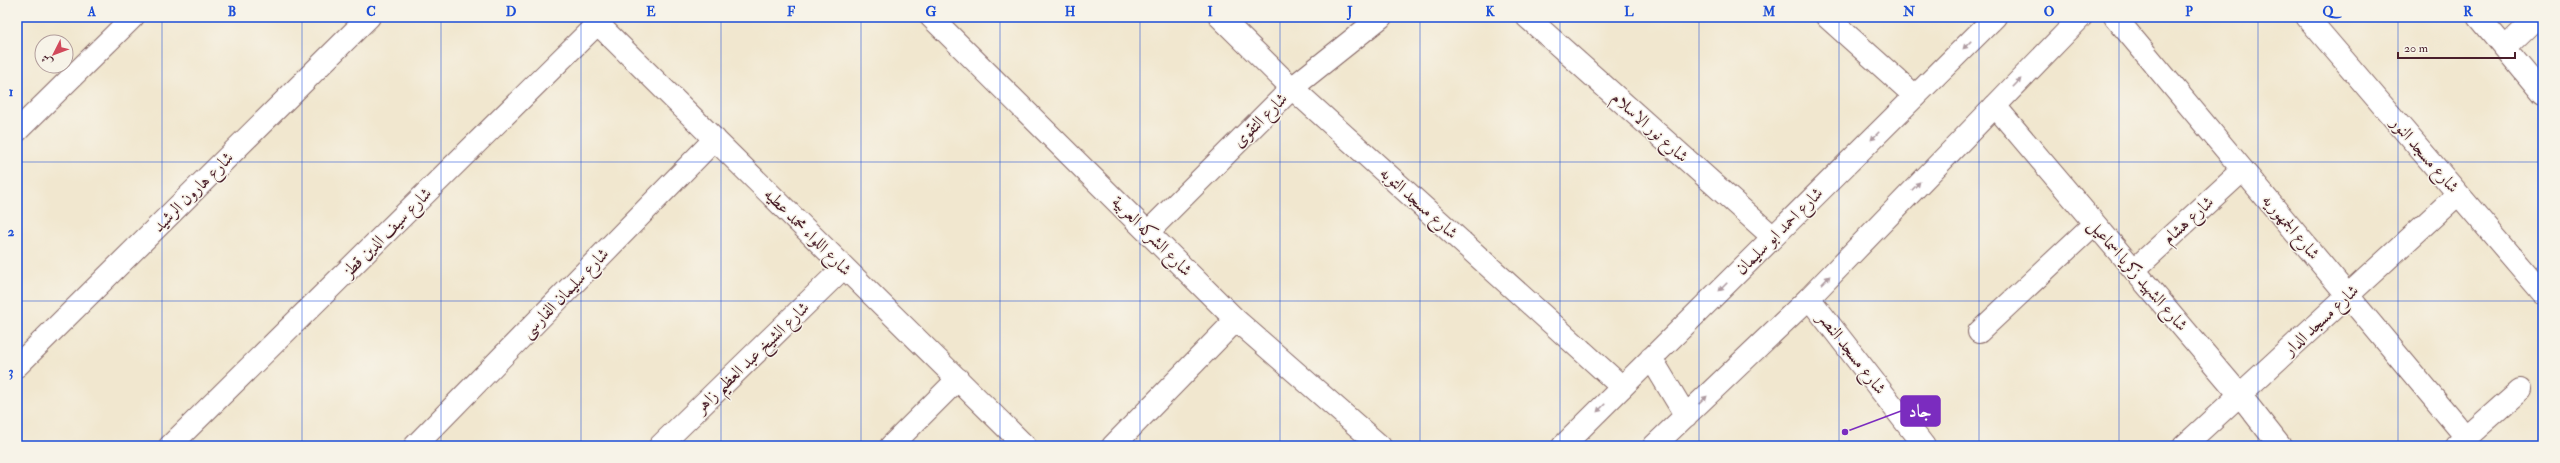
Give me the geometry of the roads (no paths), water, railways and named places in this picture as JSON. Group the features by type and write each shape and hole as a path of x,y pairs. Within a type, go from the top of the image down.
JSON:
{"street":[{"path":"17,132 133,17"},
{"name":"شارع هارون الرشيد","path":"17,366 369,17"},
{"name":"شارع الشركه العربية","path":"931,17 1236,320 1380,446"},
{"name":"شارع مسجد التوبه","path":"1220,17 1292,88 1622,387"},
{"name":"شارع التقوى","path":"1148,232 1292,88 1381,17"},
{"name":"شارع نور الاسلام","path":"1527,17 1773,238"},
{"path":"1827,17 1915,96"},
{"name":"شارع احمد ابو سليمان","path":"1563,446 1995,17"},
{"path":"1654,446 1808,298 2081,17"},
{"name":"شارع الجمهوريه","path":"2115,17 2348,296 2462,442"},
{"name":"شارع مسجد النور","path":"2307,17 2543,293"},
{"path":"2479,17 2543,94"},
{"path":"2505,48 2537,17"},
{"name":"شارع اللواء محمد عطيه","path":"597,19 715,139 1025,446"},
{"name":"شارع سيف الدين قطز","path":"170,446 597,19"},
{"name":"شارع الشهيد زكريا اسماعيل","path":"1995,106 2240,395 2280,446"},
{"name":"شارع سليمان الفارسى","path":"415,446 715,139"},
{"name":"شارع هشام","path":"2134,270 2243,170"},
{"name":"شارع مسجد الدار","path":"2184,446 2458,194"},
{"path":"1979,332 2094,224"},
{"name":"شارع الشيخ عبد العظيم زاهر","path":"660,446 844,267"},
{"name":"شارع مسجد النصر","path":"1808,298 1924,446"},
{"path":"1113,446 1236,320"},
{"path":"1651,358 1686,416"},
{"path":"891,446 958,379"},
{"path":"2462,442 2520,390"}],"place":[{"name":"جاد","path":"1845,432"}]}
